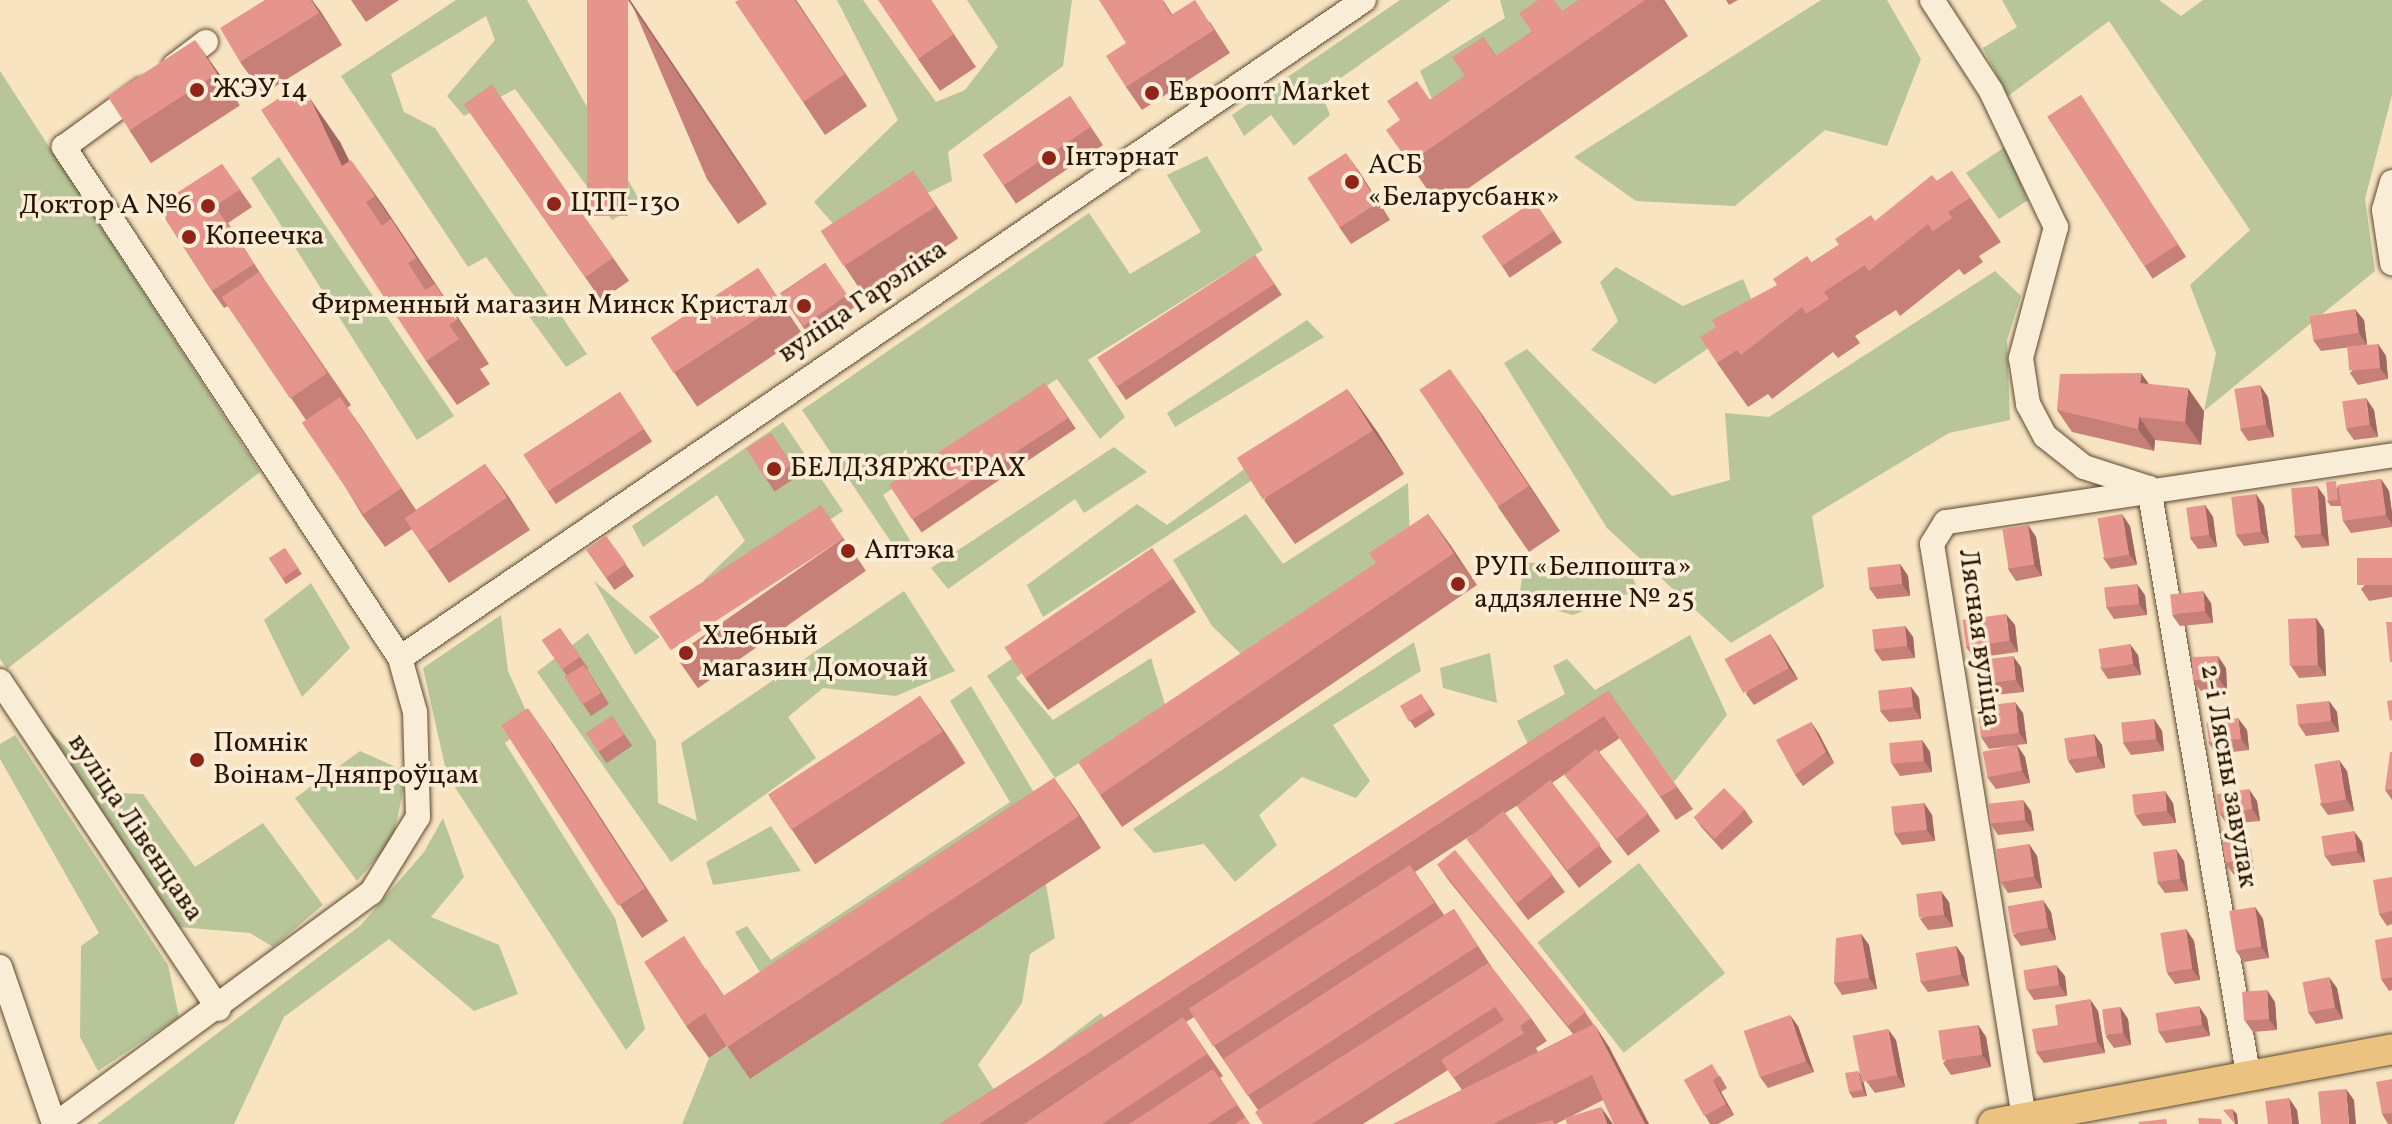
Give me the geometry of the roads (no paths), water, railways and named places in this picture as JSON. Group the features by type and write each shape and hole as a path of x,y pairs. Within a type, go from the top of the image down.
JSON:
{"main road":[{"path":"1993,1124 2392,1049"}],"street":[{"name":"вуліца Гарэліка","path":"400,658 1364,0"},
{"path":"1932,0 1991,91 2056,227 2021,358 2028,404 2045,436 2084,467 2149,488"},
{"path":"0,967 55,1124 219,1009 371,893 402,852 418,817 422,775 400,658 64,147 206,42"},
{"path":"2392,182 2388,209 2392,263"},
{"name":"Лясная вуліца","path":"2024,1120 1932,544 1946,522 2149,488 2392,455"},
{"name":"2-і Лясны завулак","path":"2149,488 2248,1074"},
{"name":"вуліца Лівенцава","path":"0,681 219,1009"}],"place":[{"name":"ЖЭУ 14","path":"197,90"},
{"name":"Евроопт Market","path":"1152,93"},
{"name":"Інтэрнат","path":"1049,158"},
{"name":"АСБ «Беларусбанк»","path":"1352,182"},
{"name":"ЦТП-130","path":"554,204"},
{"name":"Доктор А №6","path":"208,206"},
{"name":"Копеечка","path":"189,237"},
{"name":"Фирменный магазин Минск Кристал","path":"804,306"},
{"name":"БЕЛДЗЯРЖСТРАХ","path":"774,469"},
{"name":"Аптэка","path":"848,551"},
{"name":"РУП «Белпошта» аддзяленне № 25","path":"1458,584"},
{"name":"Хлебный магазин Домочай","path":"686,653"},
{"name":"Помнік Воінам-Дняпроўцам","path":"197,760"}]}
